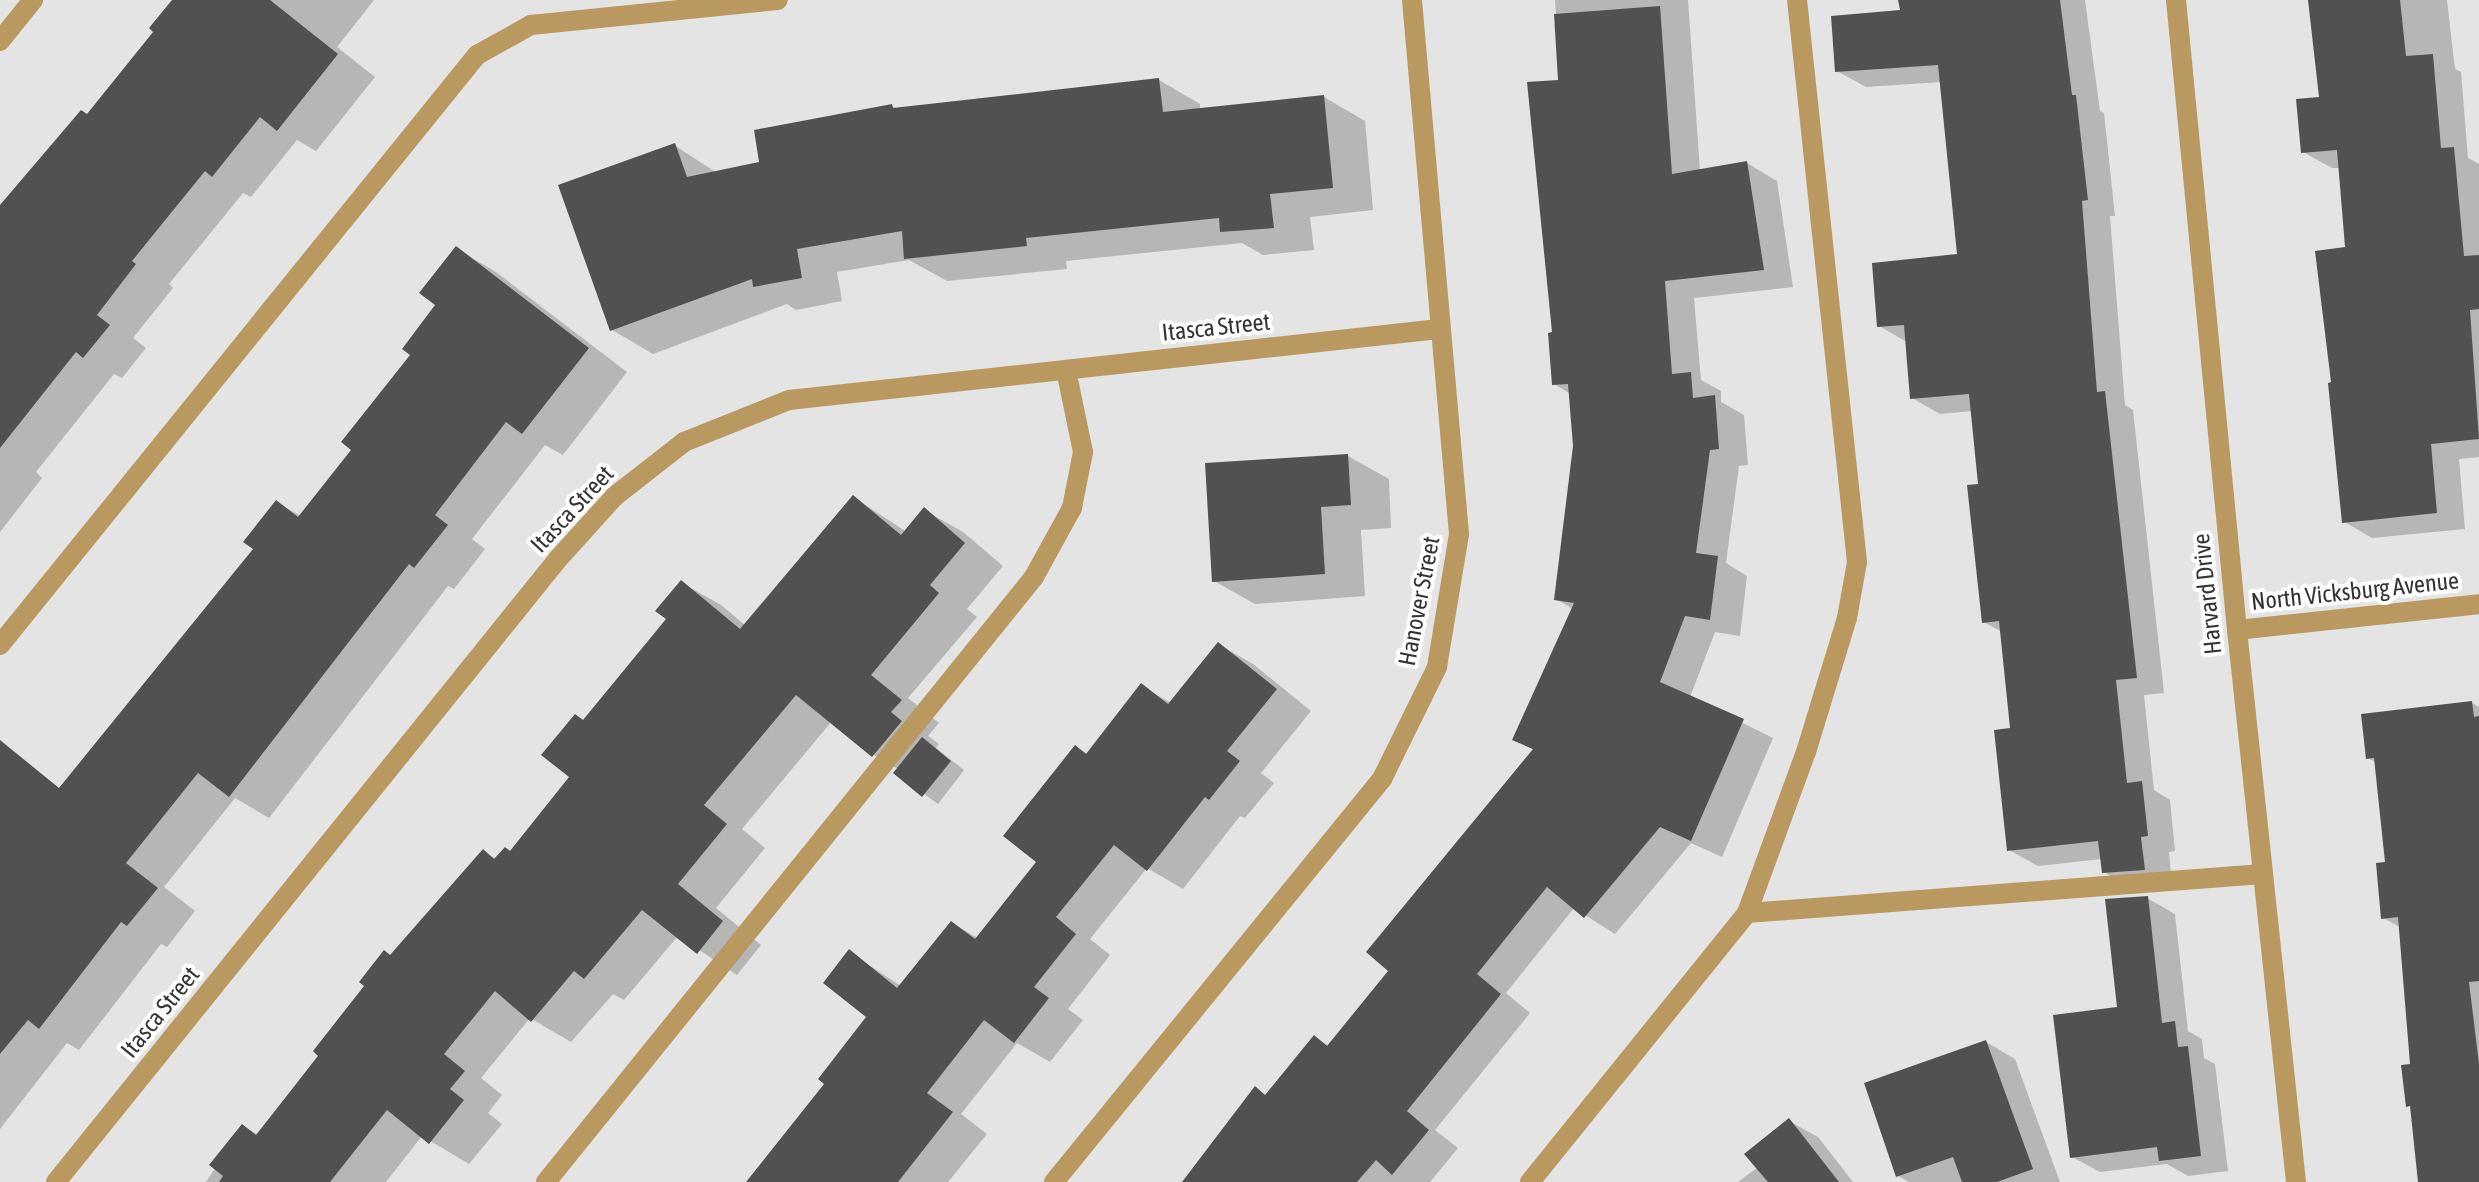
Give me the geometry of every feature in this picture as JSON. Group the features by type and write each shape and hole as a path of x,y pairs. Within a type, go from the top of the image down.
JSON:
{"street":[{"path":"0,41 33,0"},
{"path":"0,645 477,55 531,25 778,0"},
{"name":"Hanover Street","path":"1054,1182 1382,779 1437,667 1459,534 1412,0"},
{"path":"1530,1182 1747,913 1806,752 1847,618 1857,562 1797,0"},
{"name":"Harvard Drive","path":"2176,0 2237,630 2296,1182"},
{"name":"Itasca Street","path":"56,1182 548,571 615,496 684,442 789,400 1439,329"},
{"path":"546,1182 1034,577 1072,508 1083,452 1066,370"},
{"name":"North Vicksburg Avenue","path":"2237,630 2479,604"},
{"path":"1747,913 2263,874"}],"building":[{"path":"172,0 270,0 338,54 277,131 260,117 212,177 205,171 132,261 136,264 97,315 110,325 83,358 76,352 0,448 0,205 81,110 87,114 153,32 149,28"},
{"path":"1898,0 2060,0 2072,95 2076,95 2088,200 2082,201 2097,392 2105,391 2137,678 2116,680 2127,783 2142,781 2148,836 2141,837 2145,870 2102,873 2098,841 2007,851 1994,730 2010,728 1999,621 1982,623 1967,485 1978,484 1969,394 1910,399 1904,325 1877,327 1872,263 1957,254 1938,65 1835,72 1831,16 1900,10"},
{"path":"2308,0 2400,0 2406,56 2433,54 2441,148 2454,147 2464,256 2479,255 2479,309 2470,310 2479,439 2431,444 2437,513 2342,523 2328,383 2331,382 2315,251 2345,247 2337,150 2301,153 2296,99 2319,97"},
{"path":"1660,6 1672,174 1747,161 1764,270 1665,281 1672,374 1691,372 1693,398 1715,395 1719,449 1710,450 1696,553 1718,556 1710,620 1685,616 1660,682 1744,719 1691,841 1660,827 1584,918 1547,887 1477,974 1501,994 1407,1111 1429,1130 1392,1175 1376,1160 1357,1182 1182,1182 1255,1086 1265,1095 1314,1035 1327,1046 1388,971 1366,952 1533,749 1512,740 1574,603 1554,600 1573,446 1568,384 1552,385 1548,333 1552,332 1527,82 1558,80 1554,14"},
{"path":"1159,78 1163,112 1324,95 1333,188 1270,194 1274,228 1220,232 1219,218 1026,238 1027,246 904,259 902,231 797,249 802,278 753,287 752,279 610,331 558,185 675,143 687,177 759,162 754,130 892,104 893,108"},
{"path":"456,246 589,348 522,434 506,422 435,515 448,525 414,568 409,564 229,797 198,773 126,863 158,888 127,926 121,922 39,1029 28,1020 0,1054 0,740 59,788 253,549 243,542 276,500 298,517 351,450 341,442 410,355 402,349 435,305 419,293"},
{"path":"1348,454 1351,505 1321,507 1325,574 1212,582 1205,463"},
{"path":"853,495 901,535 924,507 965,543 930,585 939,593 871,675 902,700 891,712 902,721 872,757 796,695 704,805 727,824 678,884 723,921 697,954 642,910 584,979 574,971 531,1022 495,991 444,1054 465,1071 450,1089 464,1100 429,1144 387,1110 330,1182 219,1182 223,1176 209,1165 242,1124 256,1135 318,1056 313,1051 364,986 359,982 384,950 390,955 483,849 494,859 505,847 510,851 569,777 541,755 575,714 583,720 666,619 655,611 681,580 740,629"},
{"path":"1218,642 1277,689 1227,751 1240,761 1209,800 1205,797 1147,871 1114,845 1056,917 1076,934 1034,987 1049,998 1014,1043 984,1020 927,1093 953,1112 898,1182 746,1182 824,1084 818,1079 866,1017 823,983 849,949 897,988 951,921 975,939 1036,862 1003,836 1075,745 1086,754 1141,683 1168,704"},
{"path":"2472,701 2474,717 2479,716 2479,981 2469,982 2479,1064 2479,1182 2418,1182 2410,1106 2406,1107 2401,1065 2410,1064 2398,917 2381,919 2376,863 2385,862 2374,758 2366,759 2361,714"},
{"path":"922,737 951,761 922,797 893,773"},
{"path":"2148,896 2162,1023 2175,1021 2178,1047 2188,1046 2201,1156 2159,1161 2157,1147 2070,1158 2053,1015 2117,1007 2105,899"},
{"path":"1986,1040 2033,1169 1997,1182 1962,1182 1953,1157 1896,1177 1864,1083"},
{"path":"1789,1118 1839,1182 1768,1182 1744,1154"}]}
